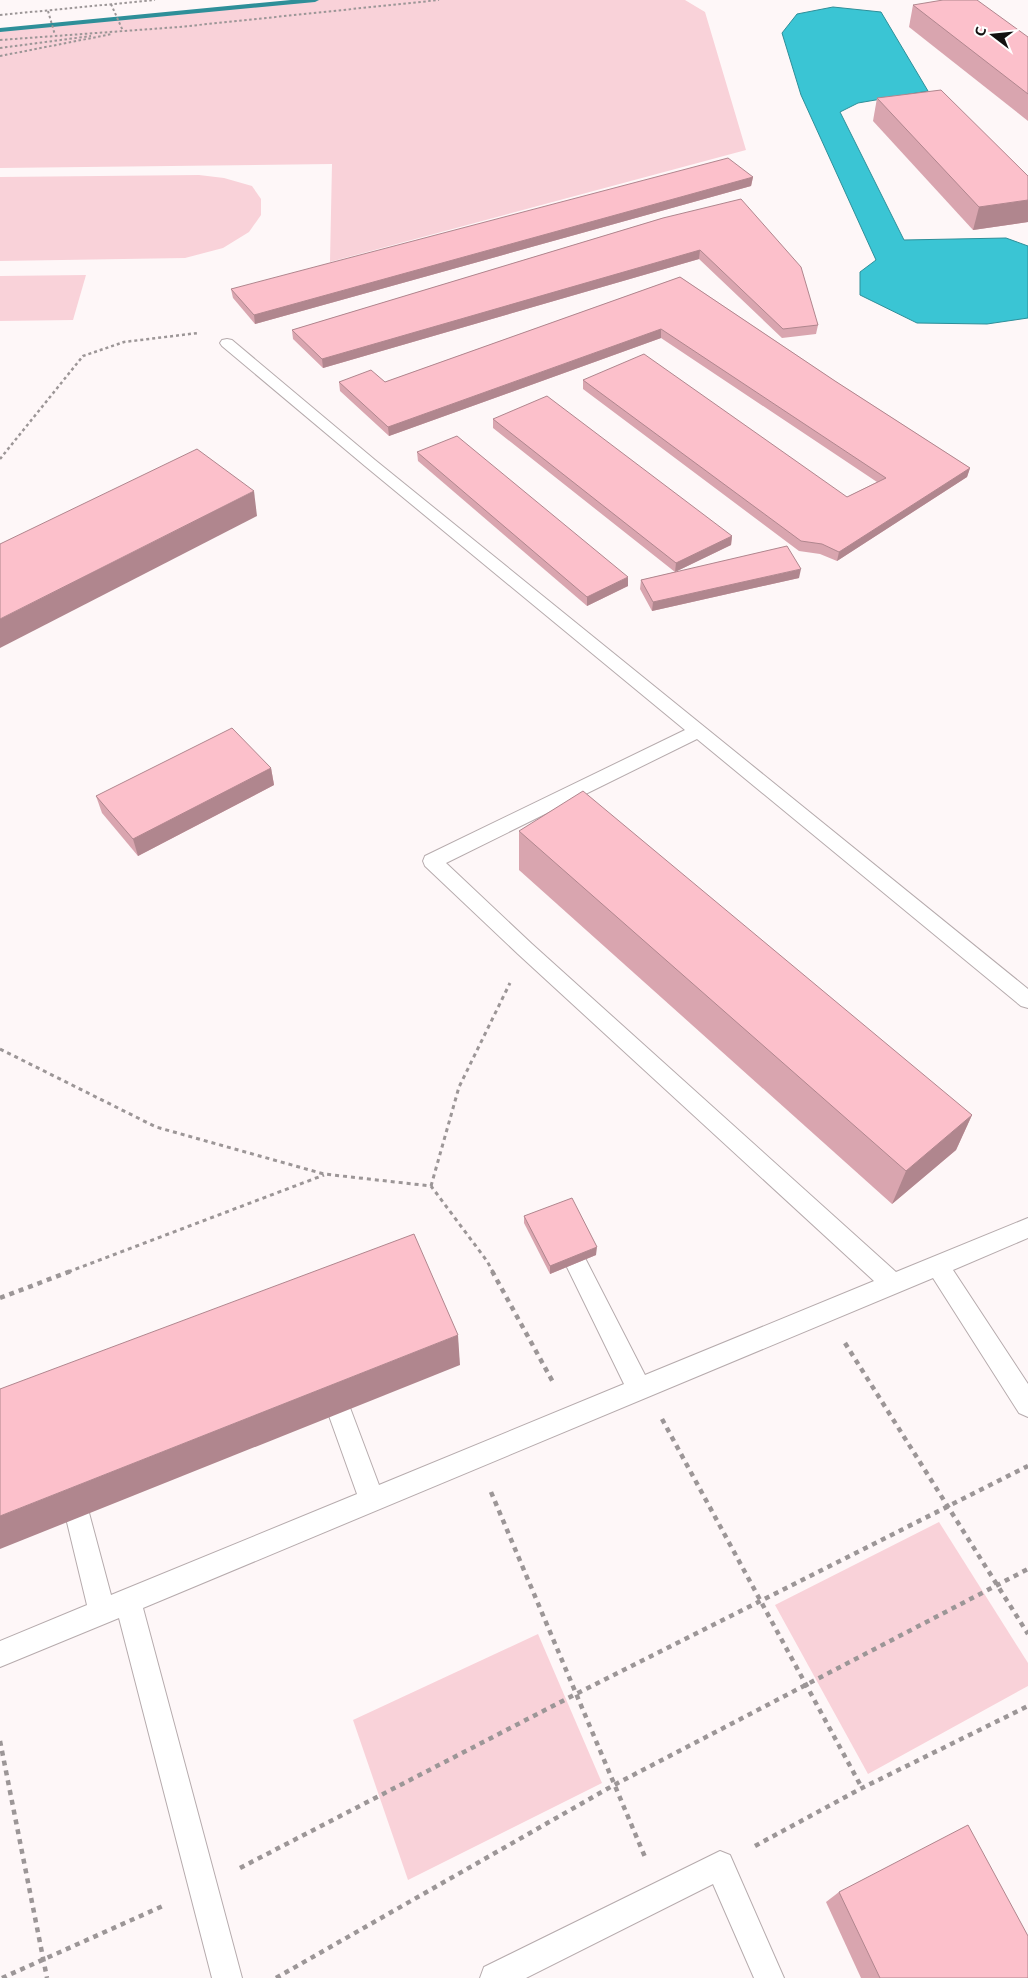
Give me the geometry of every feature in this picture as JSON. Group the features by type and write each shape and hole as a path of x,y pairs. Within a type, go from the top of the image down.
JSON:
{"lane":[{"path":"227,343 370,463 1028,1000"},
{"path":"698,731 432,861 525,949 893,1284"},
{"path":"0,1654 1028,1228"},
{"path":"576,1263 642,1388"},
{"path":"938,1266 1028,1405"},
{"path":"340,1413 372,1500"},
{"path":"78,1518 102,1612"},
{"path":"128,1601 226,1978"},
{"path":"494,1978 720,1865 769,1978"}],"path":[{"path":"0,15 155,0"},
{"path":"0,48 124,31 439,0"},
{"path":"111,4 124,31"},
{"path":"48,11 55,35"},
{"path":"0,40 124,31"},
{"path":"0,56 124,31"},
{"path":"0,458 83,356 98,348 115,343 199,333 227,343"},
{"path":"431,1186 459,1087 525,949"},
{"path":"0,1049 156,1127 324,1174 431,1186 487,1261 572,1417"},
{"path":"0,1298 324,1174"},
{"path":"826,1312 1028,1634"},
{"path":"642,1388 862,1788"},
{"path":"476,1457 661,1894"},
{"path":"2,1978 203,1888 576,1694 1028,1466"},
{"path":"276,1978 614,1785 1028,1569"},
{"path":"720,1865 862,1788 1028,1706"},
{"path":"0,1742 48,1978"}],"shaded area":[{"path":"295,0 685,0 705,12 746,150 330,262 332,164 0,168 0,30"},
{"path":"199,175 224,178 252,186 261,199 261,215 249,232 223,248 185,258 0,261 0,177"},
{"path":"86,275 73,320 0,321 0,276"},
{"path":"939,1522 1028,1663 1028,1686 868,1774 775,1605"},
{"path":"538,1634 602,1783 408,1880 353,1720"}],"water":[{"path":"833,7 881,12 928,91 858,103 840,112 904,240 1006,238 1028,246 1028,318 987,324 917,323 860,295 860,272 876,260 801,95 782,33 797,14"}],"building":[{"path":"943,0 977,0 1028,37 1028,94 913,5"},
{"path":"941,90 1028,176 1028,200 979,207 877,98"},
{"path":"728,158 753,177 254,315 231,289"},
{"path":"741,199 801,267 818,325 783,329 700,250 322,359 292,330 663,218"},
{"path":"680,277 835,381 970,468 839,552 822,544 801,541 583,380 644,354 847,497 886,478 661,329 388,427 339,382 371,370 385,382"},
{"path":"547,396 732,536 676,563 493,419"},
{"path":"457,436 628,577 587,597 417,452"},
{"path":"197,449 254,491 0,619 0,544"},
{"path":"787,546 801,569 653,602 641,580"},
{"path":"232,728 271,768 133,839 96,796"},
{"path":"583,791 972,1115 906,1171 519,831"},
{"path":"572,1198 597,1247 550,1266 524,1216"},
{"path":"414,1234 458,1335 0,1516 0,1389"},
{"path":"968,1825 1028,1936 1028,1978 880,1978 839,1892"}],"waterway":[{"path":"0,30 315,0"}]}
